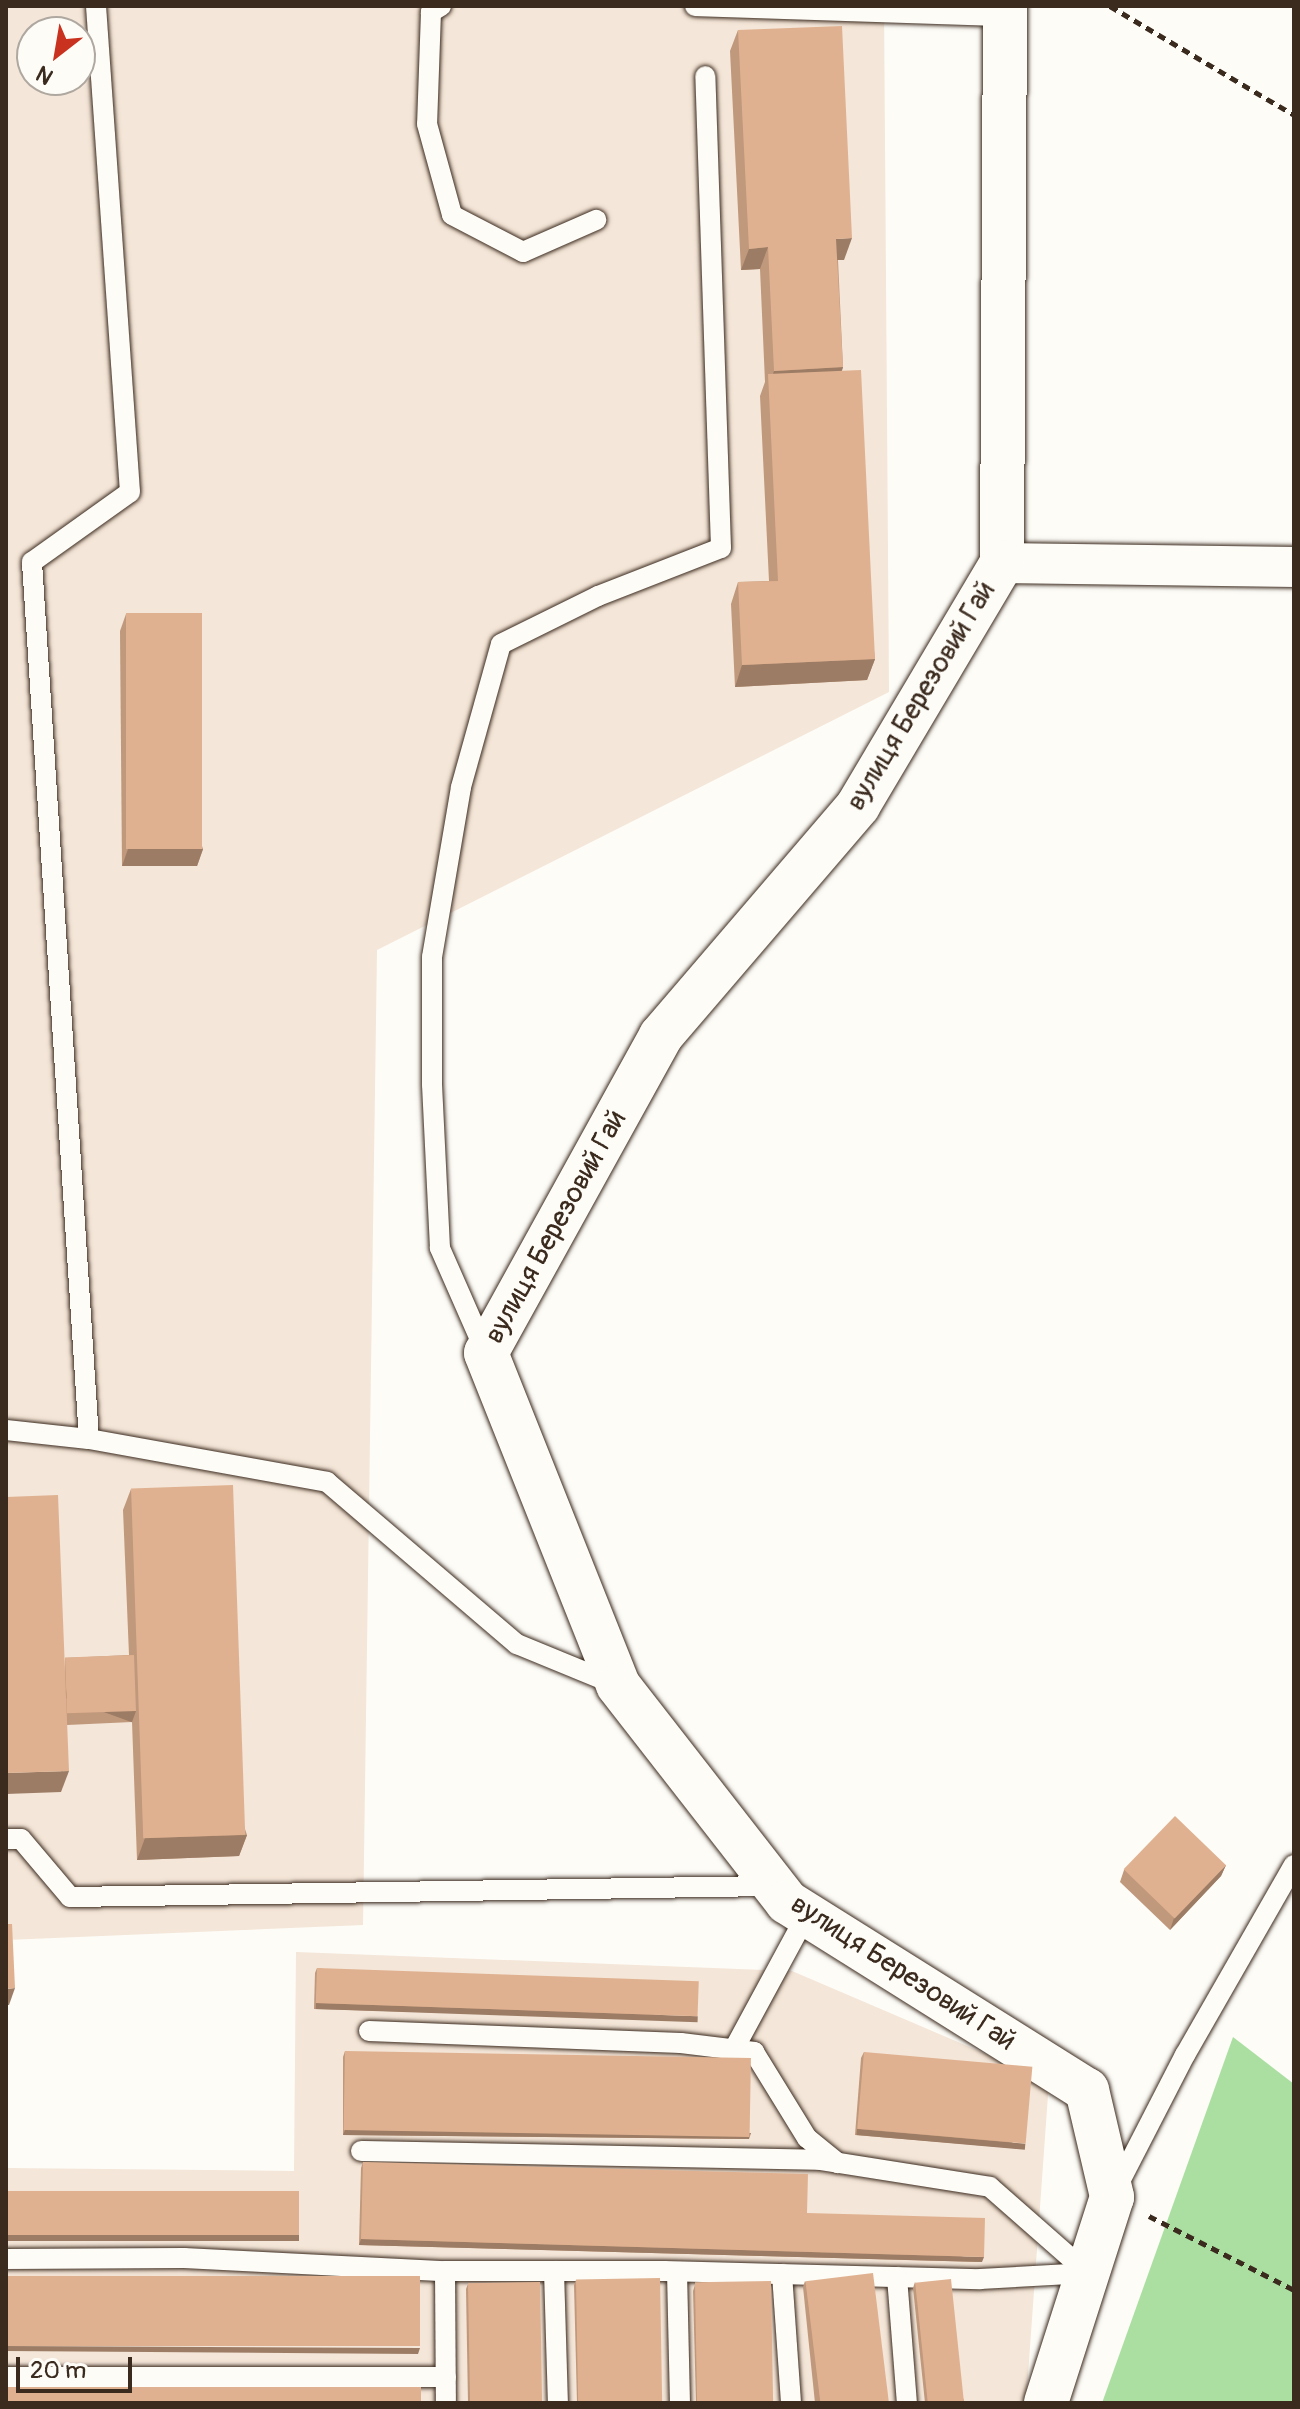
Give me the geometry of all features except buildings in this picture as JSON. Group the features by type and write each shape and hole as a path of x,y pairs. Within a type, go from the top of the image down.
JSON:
{"street":[{"name":"вулиця Березовий Гай","path":"1004,11 1002,563 858,806 661,1036 486,1353 618,1685 787,1902 1087,2090 1112,2197"},
{"path":"1002,563 1294,567"},
{"path":"1046,2403 1112,2197"}],"lane":[{"path":"89,1439 32,562 130,492 96,6"},
{"path":"441,6 431,12 427,124 452,215 523,252 596,220"},
{"path":"695,6 1004,11"},
{"path":"486,1353 440,1248 432,1084 432,957 461,787 501,644 598,596 721,548 705,76"},
{"path":"6,1430 89,1439 327,1482 517,1644 618,1685"},
{"path":"6,1839 21,1839 70,1897 774,1886"},
{"path":"1112,2197 1192,2042 1294,1865"},
{"path":"734,2049 807,1914"},
{"path":"369,2031 681,2043 754,2052 807,2138 838,2163"},
{"path":"361,2151 838,2163 990,2187 1088,2273"},
{"path":"6,2259 184,2258 445,2271 677,2272 980,2279 1088,2273"},
{"path":"445,2271 446,2403"},
{"path":"554,2271 558,2403"},
{"path":"677,2272 680,2403"},
{"path":"782,2274 791,2403"},
{"path":"897,2277 907,2403"},
{"path":"6,2377 446,2377"}],"path":[{"path":"1110,6 1294,115"},
{"path":"1112,2197 1294,2290"}],"shaded area":[{"path":"6,6 884,6 889,692 377,950 363,1925 6,1940"},
{"path":"296,1952 792,1971 1049,2081 1026,2403 6,2403 6,2168 294,2171"}],"green space":[{"path":"1233,2037 1294,2084 1294,2403 1102,2403"}]}
